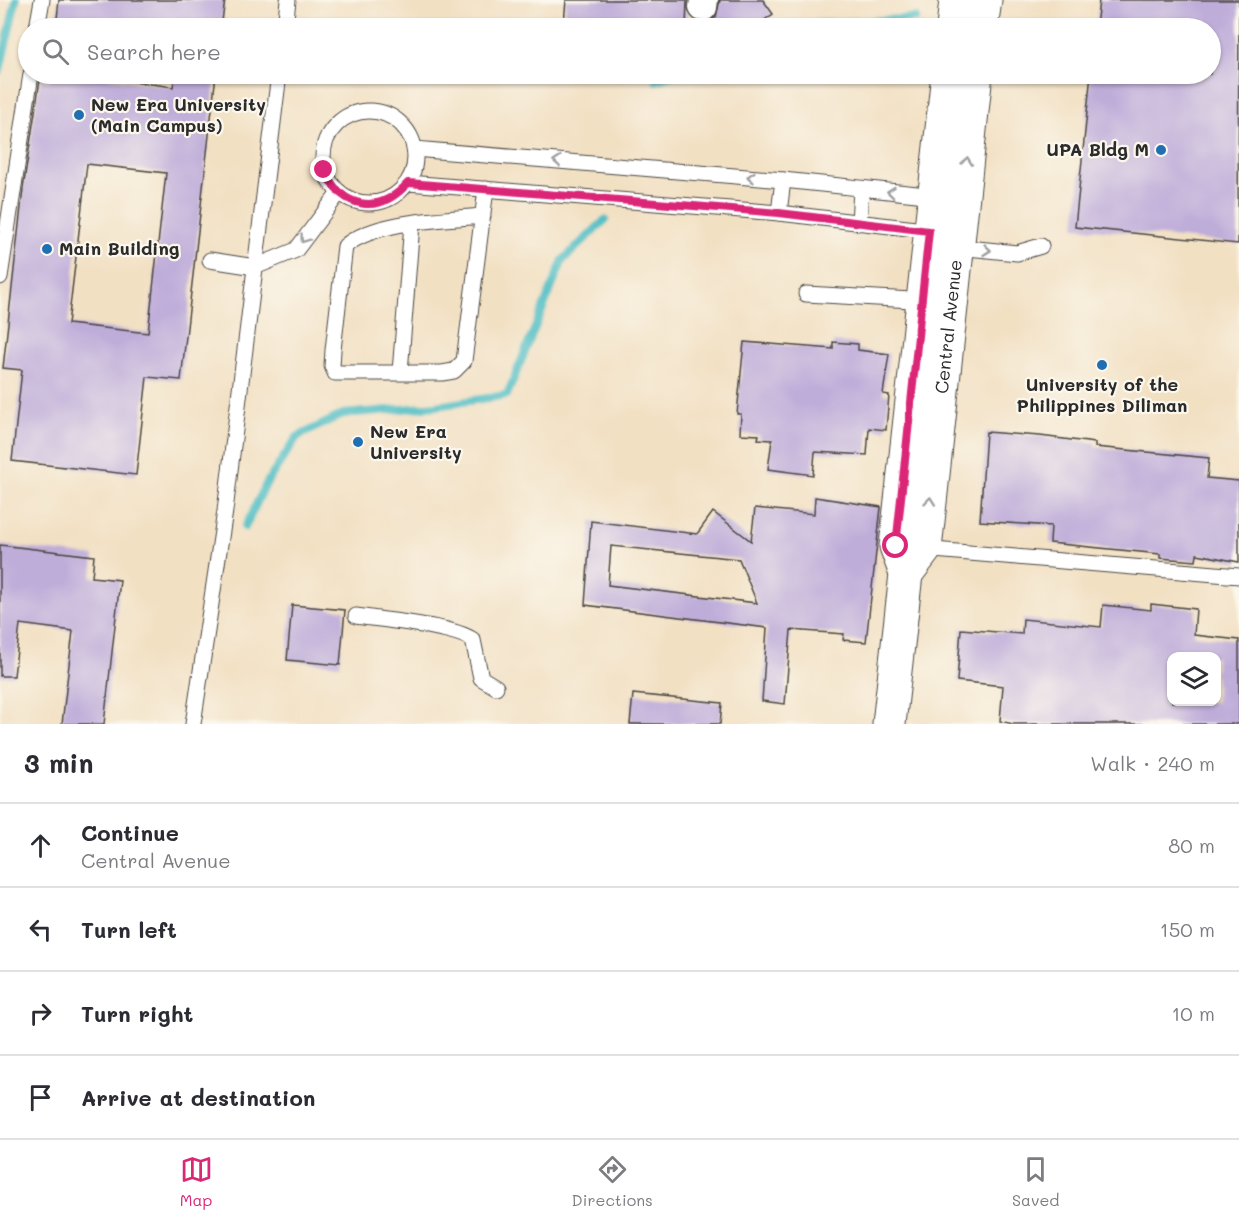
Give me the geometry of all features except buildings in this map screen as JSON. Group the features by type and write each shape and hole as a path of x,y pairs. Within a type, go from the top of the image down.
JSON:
{"main road":[{"path":"954,18 956,0"},
{"path":"982,18 985,0"},
{"name":"Central Avenue","path":"889,724 949,237 948,84"},
{"name":"Central Avenue","path":"948,198 974,84"}],"lane":[{"path":"39,18 42,0"},
{"path":"286,18 288,0"},
{"path":"0,277 29,84"},
{"path":"193,724 225,511 278,84"},
{"path":"376,111 388,115 400,122 408,132 414,149 414,171 408,183 388,200 375,204 362,204 339,192 324,170 324,144 339,122 350,115 376,111"},
{"path":"414,149 783,180 948,198"},
{"path":"779,213 783,180"},
{"path":"408,183 779,213 949,237 1017,253 1041,246"},
{"path":"483,216 384,228 355,237 345,246 333,350 332,366 335,372 454,371 464,361 483,216 486,189"},
{"path":"859,223 861,189"},
{"path":"210,260 255,267 296,250 339,192"},
{"path":"400,372 412,224"},
{"path":"806,294 912,300"},
{"path":"909,556 1239,576"},
{"path":"356,616 448,631 469,637 473,640 481,678 496,687"}],"waterway":[{"path":"0,70 16,0"},
{"path":"245,527 266,484 297,437 343,414 436,406 507,395 563,260 605,220"}],"place":[{"name":"New Era University (Main Campus)","path":"79,115"},
{"name":"UPA Bldg M","path":"1161,150"},
{"name":"Main Building","path":"47,249"},
{"name":"University of the Philippines Diliman","path":"1102,365"},
{"name":"New Era University","path":"358,442"}],"route":[{"path":"324,170 330,183 339,192 350,200 362,204 375,204 388,200 408,183 779,213 929,231 914,392 896,546"}]}
